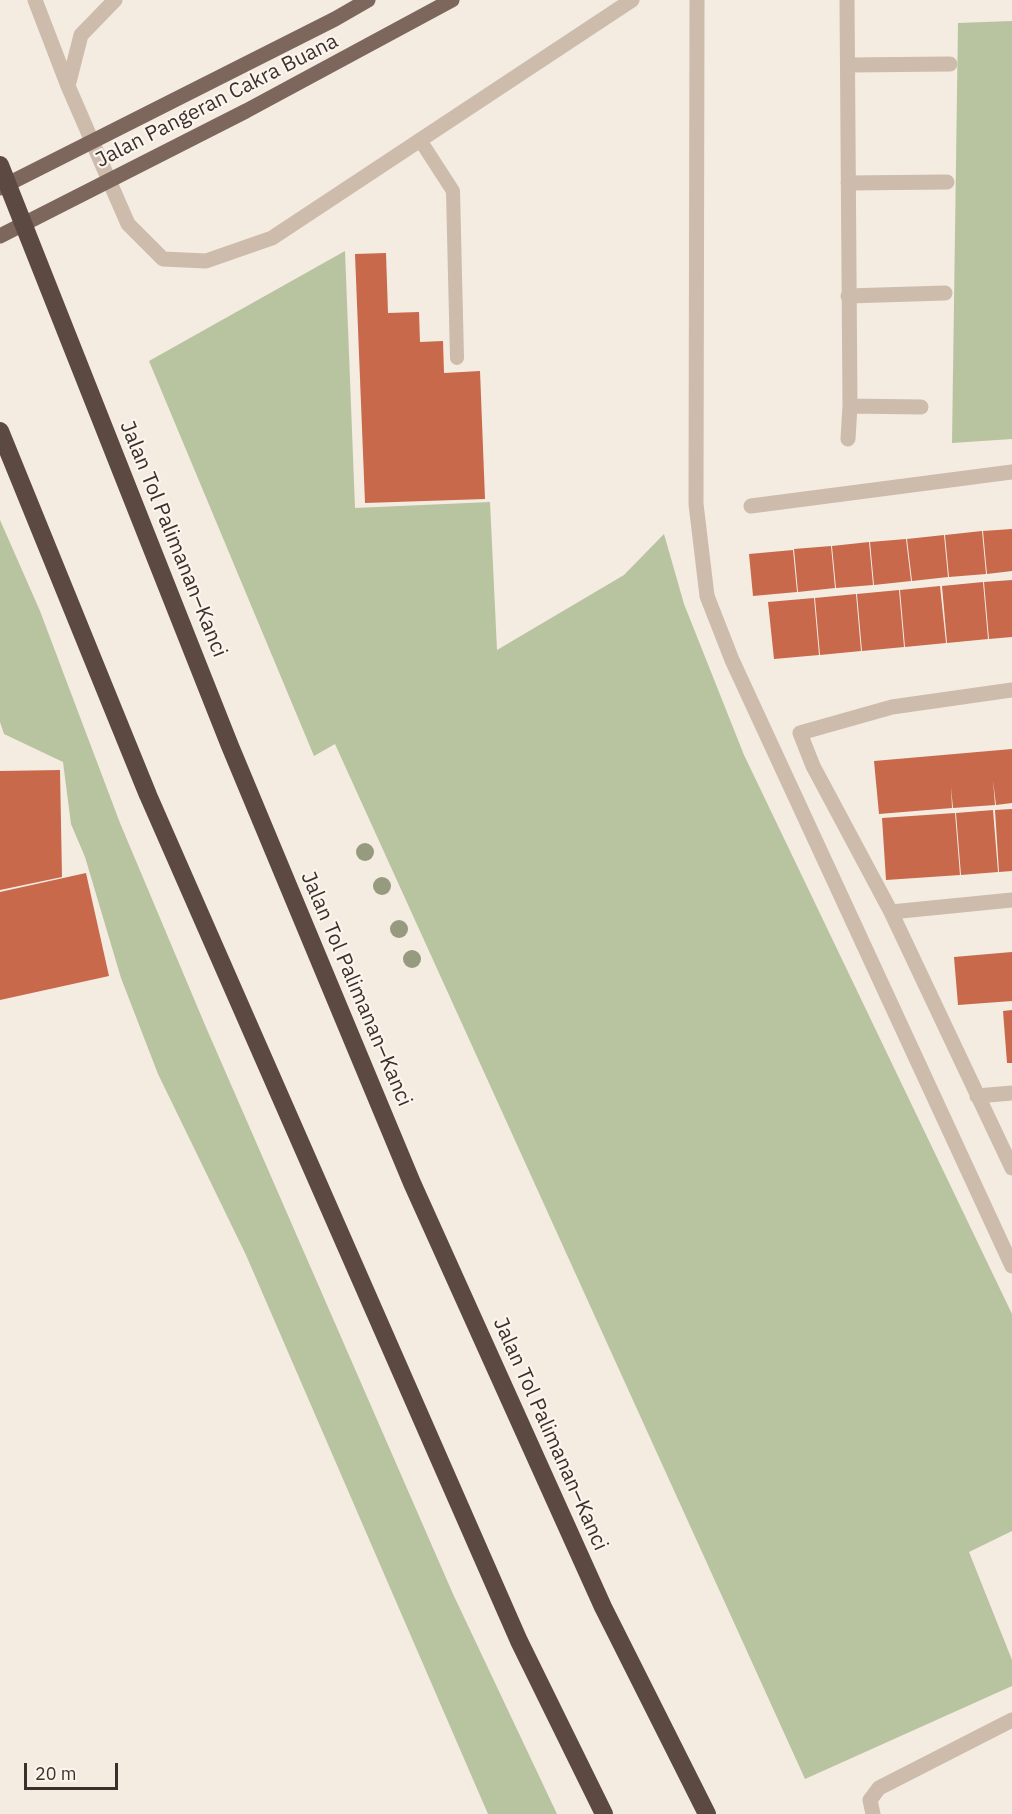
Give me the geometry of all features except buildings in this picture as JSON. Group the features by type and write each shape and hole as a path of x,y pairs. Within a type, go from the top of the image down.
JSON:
{"highway":[{"name":"Jalan Tol Palimanan–Kanci","path":"0,165 226,735 412,1183 603,1606 707,1814"},
{"path":"0,430 153,805 519,1641 604,1814"}],"main road":[{"name":"Jalan Pangeran Cakra Buana","path":"0,188 226,75 368,0"},
{"name":"Jalan Pangeran Cakra Buana","path":"0,236 246,111 452,0"}],"street":[{"path":"35,0 68,86 128,224 163,259 206,261 272,238 632,0"},
{"path":"68,86 81,36 115,0"},
{"path":"697,0 696,504 707,596 732,660 1012,1266"},
{"path":"847,0 850,406 848,439"},
{"path":"848,65 950,64"},
{"path":"848,183 947,182"},
{"path":"848,296 945,293"},
{"path":"850,406 921,407"},
{"path":"751,506 1012,472"},
{"path":"1012,690 892,707 800,733 813,766 891,912 1012,1168"},
{"path":"891,912 1012,900"},
{"path":"977,1096 1012,1093"},
{"path":"873,1814 870,1800 879,1788 1012,1720"}],"lane":[{"path":"420,140 453,191 457,358"}],"green space":[{"path":"1012,21 1012,439 952,443 958,23"},
{"path":"345,251 355,508 490,502 497,650 624,575 664,534 684,604 744,755 1012,1314 1012,1531 969,1552 1012,1660 1012,1686 805,1779 335,744 314,756 149,361"},
{"path":"0,520 40,611 120,823 205,1025 453,1594 557,1814 488,1814 246,1255 158,1074 121,978 85,857 71,824 63,762 4,734 0,722"}]}
